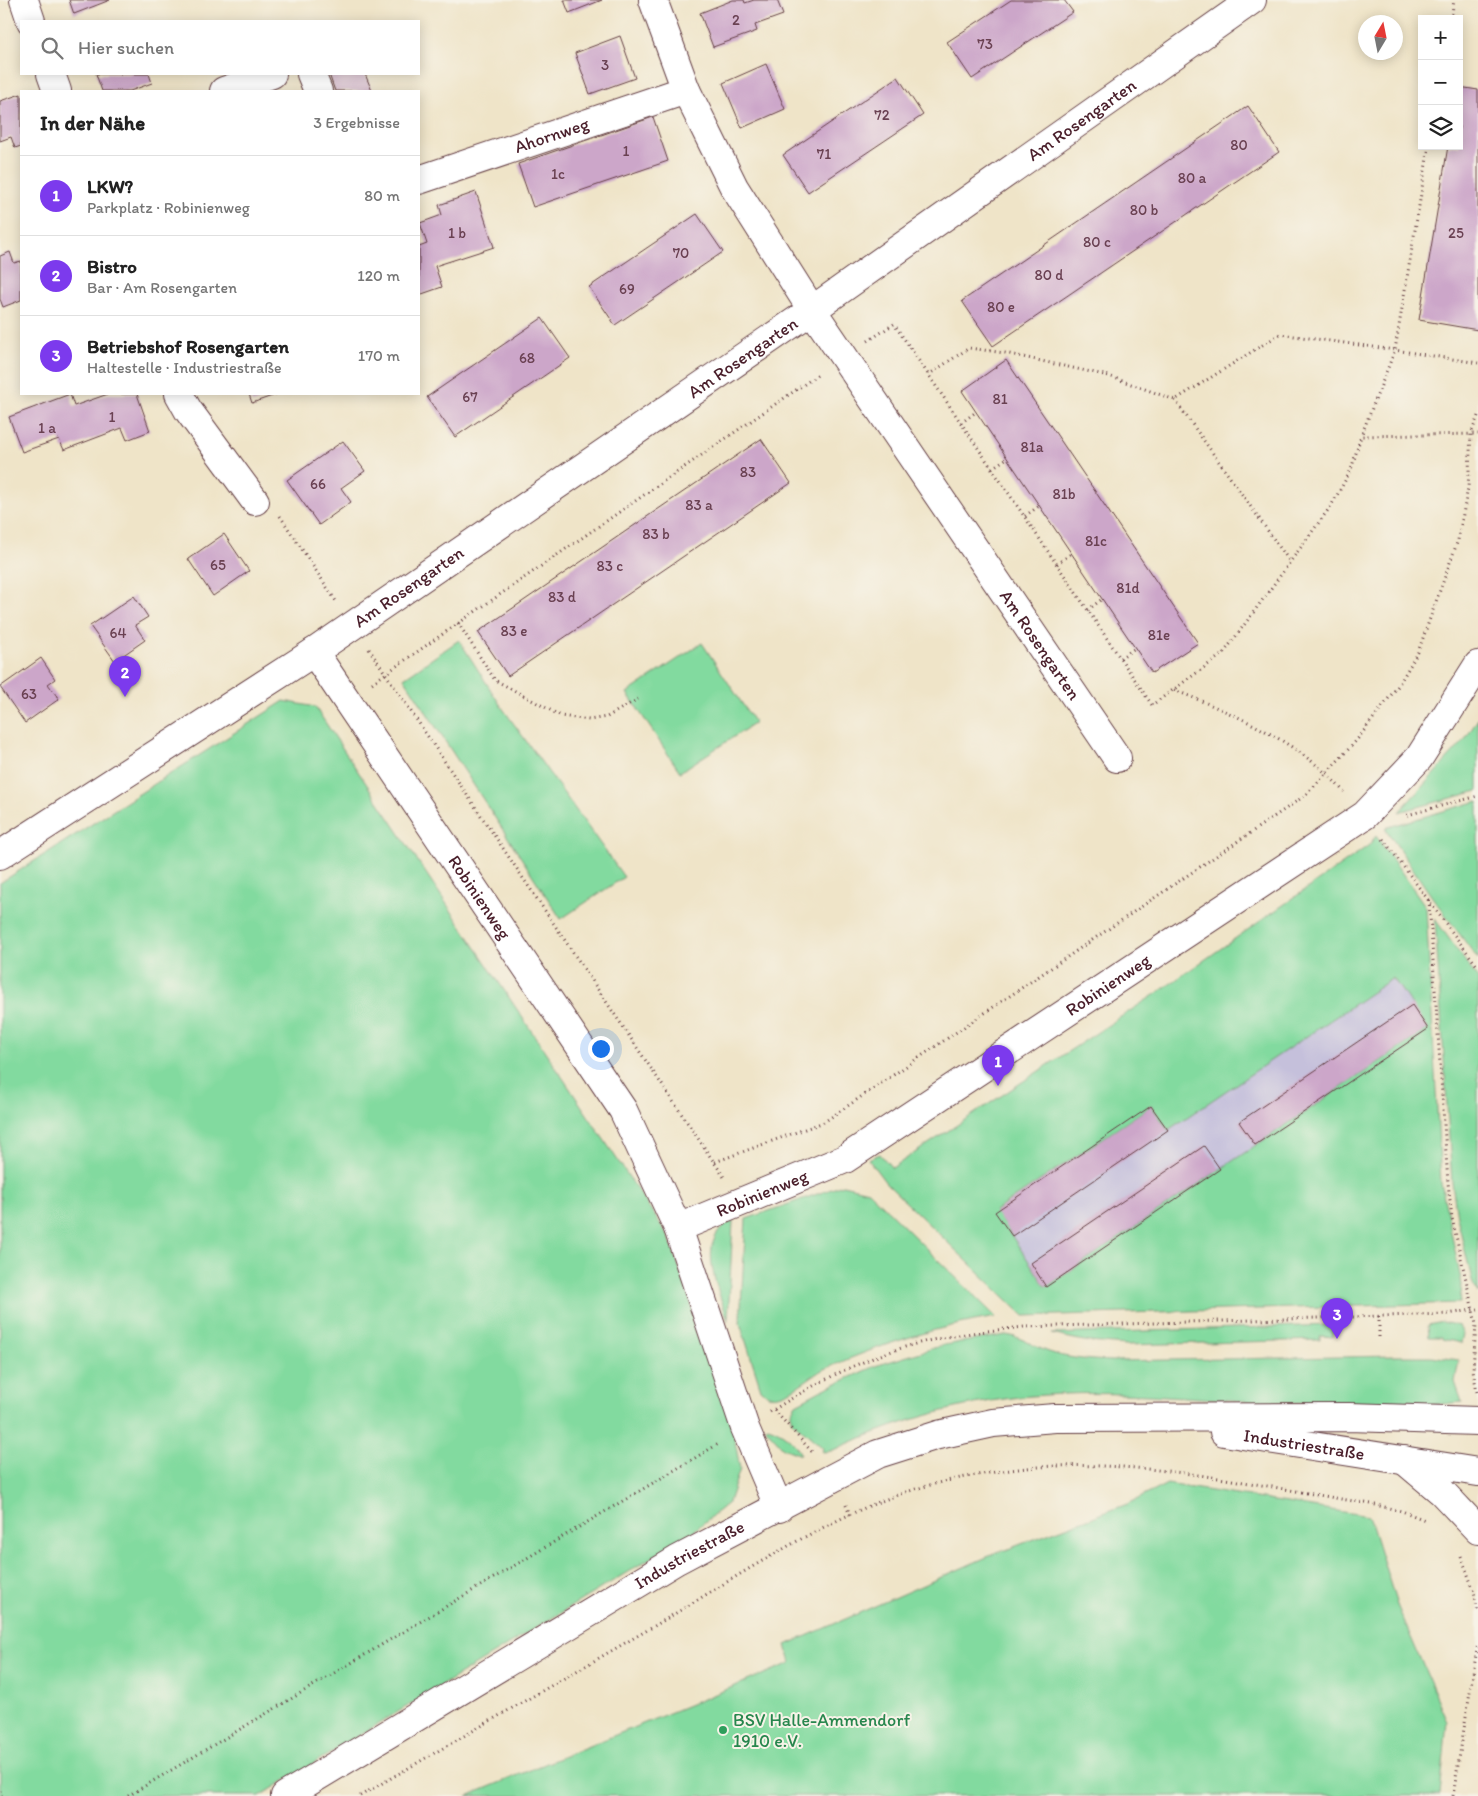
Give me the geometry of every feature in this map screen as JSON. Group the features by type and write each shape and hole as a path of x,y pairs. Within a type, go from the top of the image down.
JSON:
{"street":[{"path":"24,0 32,20"},
{"path":"653,0 686,90 734,187 812,310"},
{"name":"Am Rosengarten","path":"0,855 314,652 812,310 1252,0"},
{"path":"51,75 57,90"},
{"path":"227,90 269,75"},
{"path":"311,75 318,90"},
{"name":"Ahornweg","path":"420,180 686,90"},
{"name":"Am Rosengarten","path":"812,310 1117,758"},
{"path":"180,395 188,410 255,501"},
{"name":"Robinienweg","path":"314,652 623,1110 678,1228 746,1428 779,1508"},
{"name":"Robinienweg","path":"678,1228 845,1159 1365,815 1419,758 1478,665"},
{"name":"Industriestraße","path":"1131,1417 1478,1472"},
{"name":"Industriestraße","path":"285,1796 677,1560 779,1508 878,1454 938,1435 993,1423 1055,1418 1349,1417 1478,1421"},
{"path":"1403,1459 1448,1498 1478,1530"}],"path":[{"path":"1452,15 1454,0"},
{"path":"346,700 844,356 894,324 1152,705 1223,654 1331,506 1351,470 1361,436 1395,350 1429,150"},
{"path":"1175,400 1280,334 1478,363"},
{"path":"928,374 969,348 1005,353 1109,376 1175,400 1290,562"},
{"path":"961,423 976,412"},
{"path":"715,1162 824,1122 1306,794 1356,741 1398,686 1418,652 1458,540 1468,488 1471,434 1478,416"},
{"path":"1361,436 1478,434"},
{"path":"992,468 1007,458"},
{"path":"255,501 268,498 715,1162 738,1203"},
{"path":"1024,516 1040,506"},
{"path":"1057,564 1072,553"},
{"path":"1088,610 1102,599"},
{"path":"458,623 495,680 561,716 589,720 607,717 638,699"},
{"path":"1120,658 1135,648"},
{"path":"1173,690 1211,704 1272,734 1327,772"},
{"path":"1365,815 1396,818 1478,796"},
{"path":"1365,815 1478,967"},
{"path":"1429,900 1448,1183 1452,1218 1476,1310 1473,1370 1478,1394"},
{"path":"128,1796 746,1428 818,1382 873,1358 935,1339 1024,1327 1448,1314 1476,1310"},
{"path":"1378,1316 1380,1337"},
{"path":"360,1796 801,1540 892,1497 935,1484 978,1475 1028,1468 1076,1466 1171,1472 1371,1504 1402,1511 1431,1525"},
{"path":"1460,1554 1474,1590 1478,1613"},
{"path":"1453,1796 1478,1643"},
{"path":"0,1791 2,1796"}],"shaded area":[{"path":"1393,978 1428,1029 1046,1287 995,1212 1151,1106 1168,1130"}],"green space":[{"path":"459,640 501,706 624,877 561,919 404,678"},
{"path":"702,643 755,723 680,772 627,693"},
{"path":"284,701 315,707 669,1237 733,1430 740,1469 729,1502 690,1534 260,1796 0,1796 0,883"},
{"path":"1478,719 1478,791 1399,812 1464,741"},
{"path":"1478,801 1478,959 1432,897 1385,828"},
{"path":"1376,836 1426,907 1441,1183 1462,1285 1460,1303 1024,1316 886,1183 868,1159 880,1154 892,1168 1157,993 1368,846","holes":["1393,978 1428,1029 1046,1287 995,1211 1151,1106 1168,1130"]},
{"path":"1435,919 1478,979 1478,1293 1473,1284 1457,1217 1452,1183"},
{"path":"843,1185 868,1191 996,1317 930,1331 888,1344 825,1369 783,1394 768,1395 761,1389 740,1323 746,1219"},
{"path":"733,1221 728,1321 715,1280 711,1252 714,1240 721,1229"},
{"path":"1443,1322 1459,1326 1463,1334 1461,1343 1442,1339 1442,1337 1429,1337 1428,1325"},
{"path":"1333,1325 1333,1337 1320,1336 1320,1340 1126,1345 1089,1342 1051,1334"},
{"path":"1006,1335 1064,1356 1103,1361 1397,1356 1431,1356 1459,1360 1455,1382 1462,1402 1398,1405 1256,1402 1156,1395 1056,1394 1005,1399 954,1408 904,1422 831,1451 822,1452 823,1448 791,1420 791,1412 796,1404 875,1366 944,1345"},
{"path":"768,1427 788,1437 801,1455 783,1448 765,1428"},
{"path":"1167,1484 1369,1516 1397,1605 1447,1721 1440,1796 467,1796 791,1663 786,1645 987,1557 1130,1503"}],"building":[{"path":"69,0 110,0 74,14"},
{"path":"564,0 602,0 569,13"},
{"path":"733,0 744,0 745,3 754,0 777,0 783,15 755,25 757,31 713,47 700,13"},
{"path":"1011,0 1064,0 1073,12 972,79 947,42"},
{"path":"620,36 635,78 590,94 575,53"},
{"path":"766,64 785,109 742,128 723,83"},
{"path":"96,75 149,75 152,83 133,90 102,90"},
{"path":"329,75 365,75 372,90 335,90"},
{"path":"898,77 923,115 808,192 783,155"},
{"path":"1463,88 1478,90 1478,330 1419,320 1447,150 1463,150"},
{"path":"20,94 20,146 15,148 11,137 0,141 0,101"},
{"path":"1248,106 1279,152 993,346 962,301"},
{"path":"653,117 668,161 533,207 518,164"},
{"path":"476,192 494,247 435,266 442,287 420,295 420,247 427,244 420,223 442,215 439,205"},
{"path":"697,214 723,252 615,325 589,287"},
{"path":"10,252 14,263 20,261 20,300 3,307 0,299 0,256"},
{"path":"542,318 570,358 455,437 427,397"},
{"path":"1006,360 1198,643 1152,673 962,391"},
{"path":"67,395 70,395 74,406 105,395 137,395 150,431 127,440 122,428 64,450 59,439 22,452 9,417"},
{"path":"249,395 275,395 252,403"},
{"path":"761,439 791,483 508,676 478,632"},
{"path":"343,441 365,471 341,488 351,502 319,525 287,480"},
{"path":"224,534 249,571 213,596 188,559"},
{"path":"134,596 148,617 135,625 145,640 115,661 90,626"},
{"path":"41,658 55,679 48,684 59,699 25,723 0,687"},
{"path":"1412,1005 1428,1029 1255,1145 1239,1122"},
{"path":"1151,1106 1168,1130 1012,1236 995,1212"},
{"path":"1204,1146 1220,1169 1046,1287 1031,1263"}],"place":[{"name":"Bistro","path":"125,697"},
{"name":"LKW?","path":"998,1086"},
{"name":"Betriebshof Rosengarten","path":"1337,1339"},
{"name":"BSV Halle-Ammendorf 1910 e.V.","path":"723,1730"}]}
